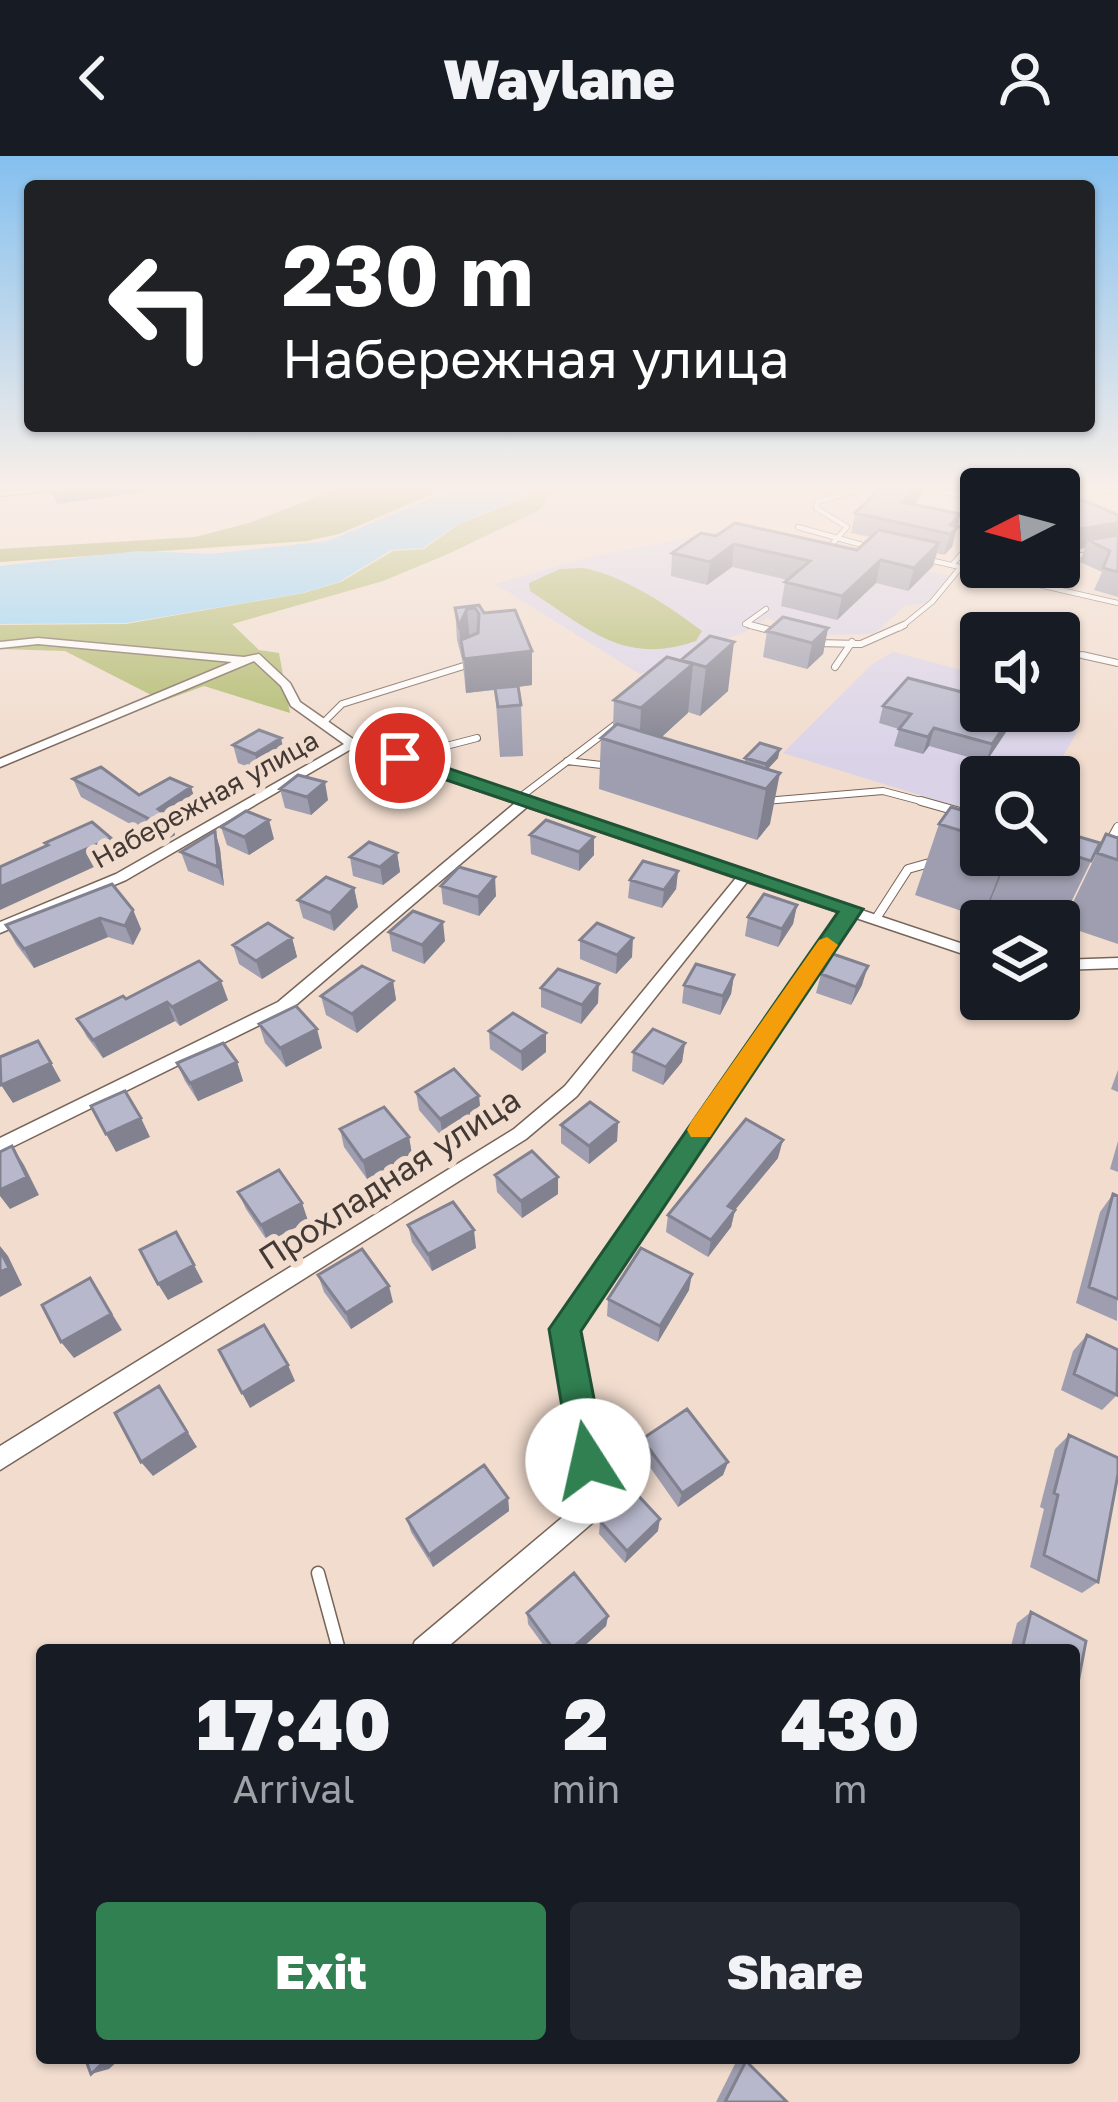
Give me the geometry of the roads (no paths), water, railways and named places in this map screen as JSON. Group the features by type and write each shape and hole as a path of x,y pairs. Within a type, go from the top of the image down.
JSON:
{"street":[{"path":"0,645 38,641 249,657 286,685 295,704 352,744"},
{"path":"0,763 249,657"},
{"name":"Набережная улица","path":"0,928 121,877 352,744 960,947"},
{"path":"0,1146 284,1006 522,799"},
{"name":"Прохладная улица","path":"0,1459 520,1134 572,1090 746,874"},
{"path":"431,1644 596,1505 565,1329 851,909"},
{"path":"1080,964 1118,963"}],"lane":[{"path":"802,639 825,645 889,638 928,611 950,578"},
{"path":"1053,588 1118,603"},
{"path":"766,608 746,624 778,633"},
{"path":"835,667 852,642"},
{"path":"322,724 343,704 473,663 473,648"},
{"path":"1082,655 1118,663"},
{"path":"522,799 631,712"},
{"path":"400,758 477,737"},
{"path":"567,761 629,768"},
{"path":"745,804 883,791 960,812 953,826"},
{"path":"1100,859 1118,827"},
{"path":"877,917 908,869 936,858 953,868"},
{"path":"318,1573 337,1644"}],"water":[{"path":"0,578 346,578 303,593 126,623 0,624"}]}
